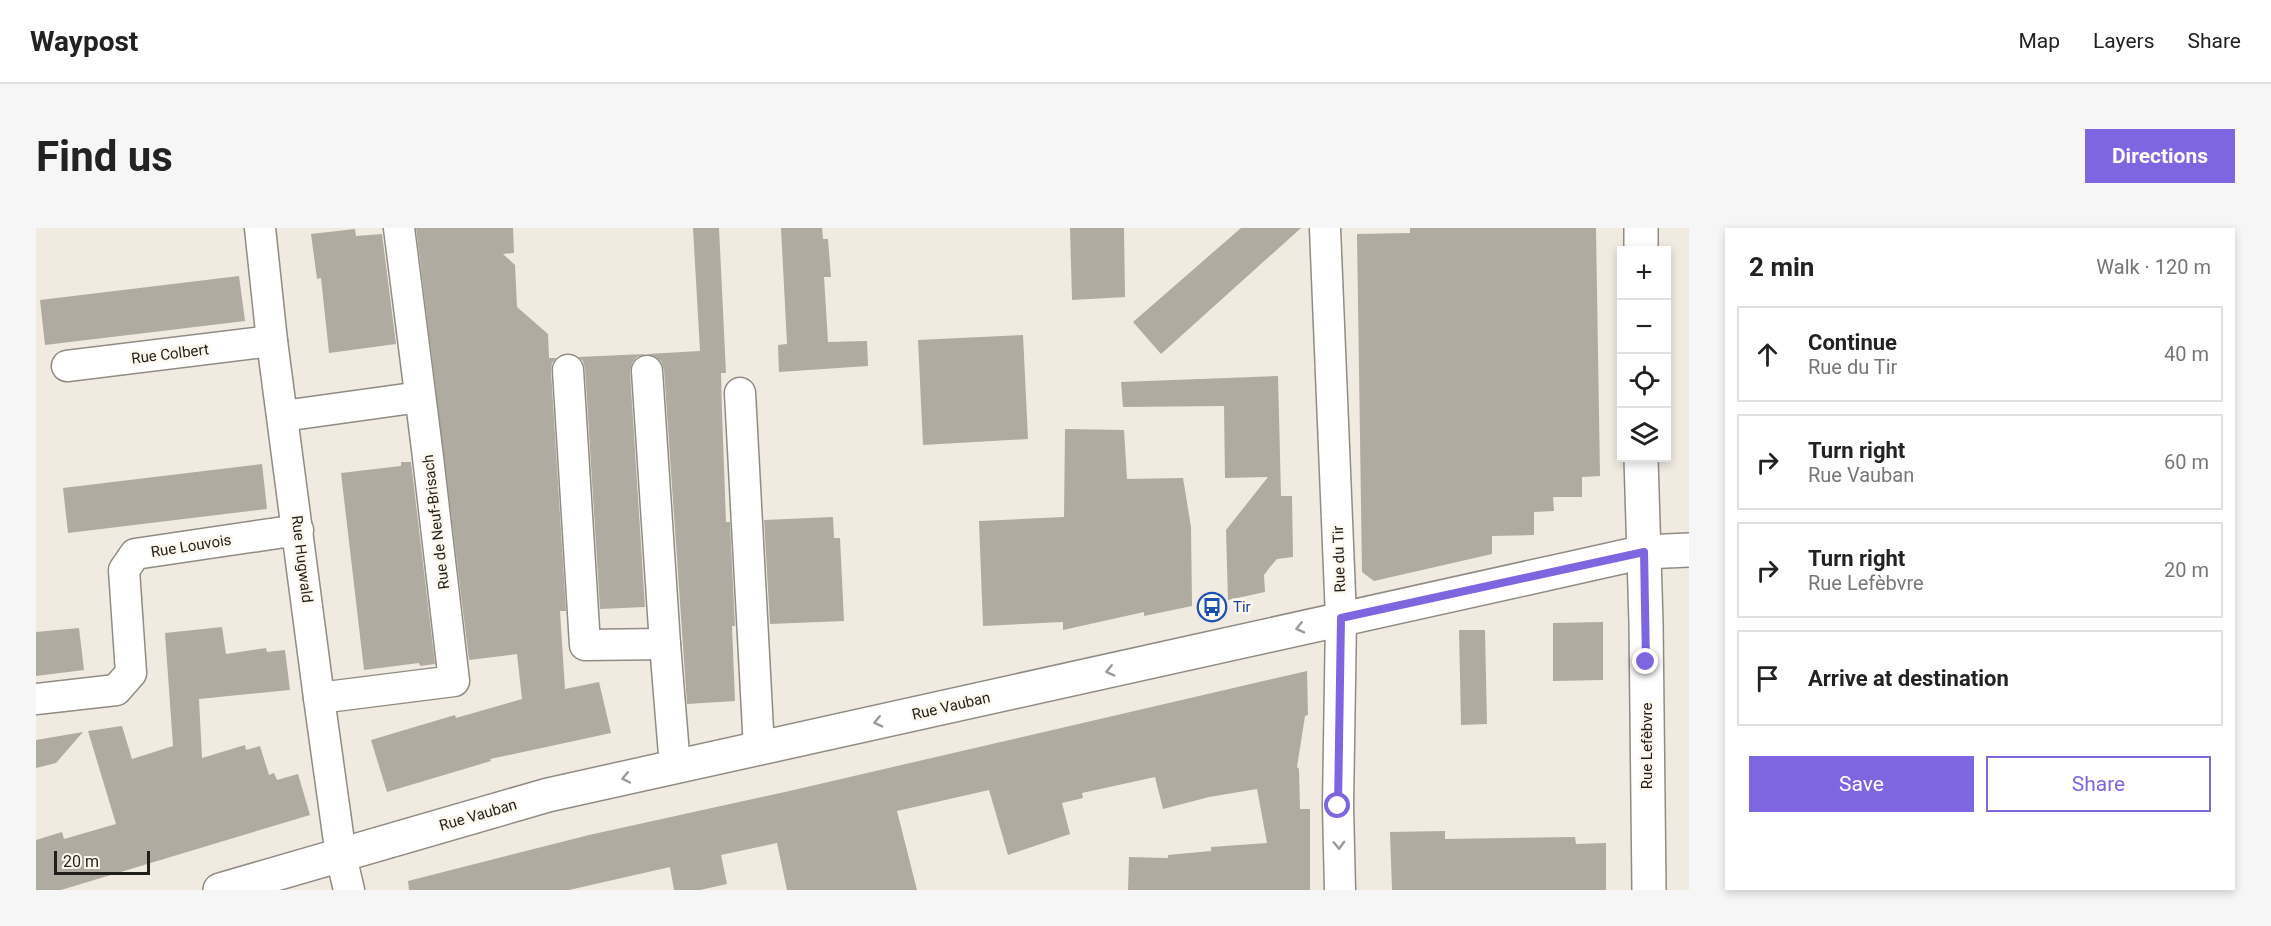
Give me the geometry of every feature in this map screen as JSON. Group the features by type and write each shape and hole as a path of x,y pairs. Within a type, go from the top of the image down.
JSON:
{"main road":[{"path":"1641,228 1641,246"},
{"name":"Rue Lefèbvre","path":"1641,462 1648,890"},
{"name":"Rue Vauban","path":"220,890 548,795 1644,552 1689,550"}],"street":[{"name":"Rue Hugwald","path":"260,228 272,341 319,698 341,856 349,890"},
{"name":"Rue de Neuf-Brisach","path":"319,698 454,681 399,228"},
{"name":"Rue du Tir","path":"1325,228 1341,618 1338,806 1340,890"},
{"name":"Rue Colbert","path":"67,366 272,341"},
{"path":"568,370 585,645 665,644"},
{"path":"647,371 675,767"},
{"path":"740,393 759,749"},
{"path":"283,416 420,397"},
{"name":"Rue Louvois","path":"36,699 116,690 131,673 124,570 135,554 298,530"}],"building":[{"path":"416,228 513,228 514,253 503,254 515,265 517,307 548,334 549,358 556,358 552,363 551,371 566,611 560,611 565,689 599,682 611,733 490,759 491,761 387,792 371,740 455,715 456,718 522,699 517,654 469,660"},
{"path":"693,228 719,228 726,373 721,373 722,411 726,522 730,522 735,626 732,626 735,701 687,704 664,370 661,361 647,354 700,351"},
{"path":"781,228 822,228 823,239 828,239 831,277 824,277 828,342 867,341 868,366 779,372 778,345 787,344"},
{"path":"1070,228 1124,228 1125,297 1072,300"},
{"path":"1241,228 1301,228 1161,354 1133,322"},
{"path":"1410,228 1596,228 1600,476 1582,477 1582,497 1553,497 1554,511 1534,512 1534,535 1492,536 1492,554 1374,581 1362,572 1357,234 1410,233"},
{"path":"355,229 356,236 382,234 396,344 329,353 321,278 317,279 311,234"},
{"path":"239,276 245,321 45,345 40,300"},
{"path":"1023,335 1028,439 923,445 918,340"},
{"path":"645,354 637,357 632,363 630,372 645,607 600,609 585,369 583,361 578,357"},
{"path":"1278,376 1281,496 1292,496 1293,557 1277,559 1270,567 1264,575 1265,592 1228,600 1226,530 1268,477 1225,478 1224,406 1123,407 1121,382"},
{"path":"1065,429 1124,430 1127,479 1183,478 1191,527 1192,606 1144,616 1144,612 1063,630 1063,622 983,626 979,521 1064,517"},
{"path":"401,462 411,462 435,664 420,666 419,663 364,670 341,473 401,466"},
{"path":"262,464 267,509 68,533 63,488"},
{"path":"833,517 834,538 840,538 844,621 770,624 764,520"},
{"path":"1603,622 1603,680 1553,681 1553,623"},
{"path":"222,627 226,654 266,648 267,652 285,650 290,690 199,699 202,758 245,745 246,750 260,746 269,775 274,773 277,780 298,774 310,815 61,890 36,890 36,840 62,832 64,839 116,824 88,731 122,726 132,759 173,746 165,633"},
{"path":"79,628 84,670 36,676 36,632"},
{"path":"1459,630 1485,630 1487,724 1461,725"},
{"path":"1307,671 1308,715 1305,716 1297,767 1299,769 1300,809 1310,809 1310,890 1128,890 1129,857 1168,858 1168,855 1211,851 1211,847 1267,843 1257,789 1209,797 1163,809 1155,777 1082,793 1083,798 1062,803 1070,834 1008,855 989,790 897,811 917,890 787,890 777,843 721,855 727,884 700,890 674,890 670,867 569,890 409,890 408,881 589,835"},
{"path":"83,732 56,763 36,768 36,740"},
{"path":"1445,831 1445,839 1575,837 1576,844 1606,843 1606,890 1392,890 1390,832"}],"place":[{"name":"Tir","path":"1212,607"}],"route":[{"path":"1338,806 1341,618 1644,552 1646,662"}]}
